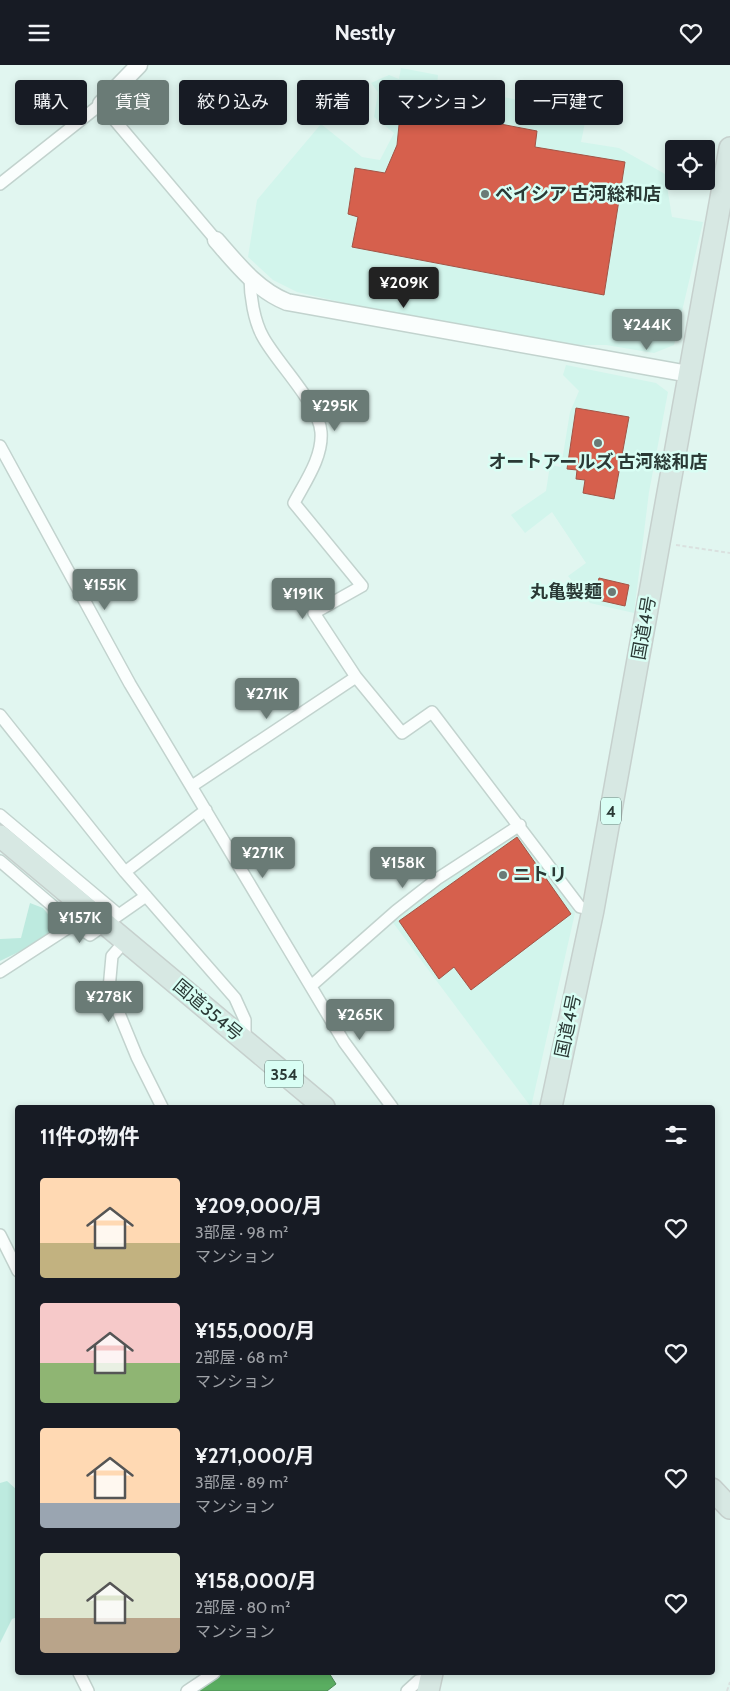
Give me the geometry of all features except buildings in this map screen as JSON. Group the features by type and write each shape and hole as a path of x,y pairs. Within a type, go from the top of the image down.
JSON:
{"highway":[{"name":"国道4号","path":"551,1105 593,910 730,148"},
{"name":"国道354号","path":"0,836 112,919 125,941 322,1105"},
{"path":"715,1492 730,1508"}],"street":[{"path":"120,80 130,68"},
{"path":"0,184 97,107"},
{"path":"119,125 216,240 250,277 274,297 306,307 689,374"},
{"path":"250,277 252,300 263,336 316,413 321,431 320,447 311,471 294,503 362,586 314,613 356,677 402,733 432,712 520,825 580,907 593,910"},
{"path":"0,446 130,684 344,1042 391,1105"},
{"path":"192,786 356,677"},
{"path":"0,715 125,872 235,998 245,1020 245,1041"},
{"path":"125,872 206,809"},
{"path":"0,815 112,919"},
{"path":"311,986 396,911 437,879 520,825"},
{"path":"0,861 74,924 90,935 146,896"},
{"path":"0,973 74,924"},
{"path":"125,941 112,956 109,989 137,1057 161,1105"},
{"path":"0,1235 15,1265"},
{"path":"80,1675 88,1691"},
{"path":"187,1691 211,1675"},
{"path":"407,1691 418,1681 430,1681"}],"path":[{"path":"659,541 730,553"},
{"path":"726,1691 730,1682"}],"shaded area":[{"path":"401,68 438,75 438,80 379,80 379,121 374,117 378,92 371,83 389,75 399,79"},
{"path":"505,97 515,99 515,125 585,125 581,142 619,148 665,174 665,190 668,190 672,217 703,222 674,345 654,353 606,345 579,345 379,311 297,292 273,280 248,257 257,200 320,125 362,157 380,160 394,133 384,125 505,125"},
{"path":"566,365 656,383 668,392 649,492 634,613 590,603 568,576 586,563 552,512 525,533 511,515 546,491 550,465 561,467 570,412 579,391 563,375"},
{"path":"517,832 575,913 531,1105 530,1105 391,920"},
{"path":"30,903 43,908 59,928 37,943 0,961 0,939 21,938"},
{"path":"7,1481 15,1488 15,1618 12,1619 0,1643 0,1483"}],"place":[{"name":"ベイシア 古河総和店","path":"485,194"},
{"name":"オートアールズ 古河総和店","path":"598,443"},
{"name":"丸亀製麺","path":"612,592"},
{"name":"ニトリ","path":"503,875"}]}
